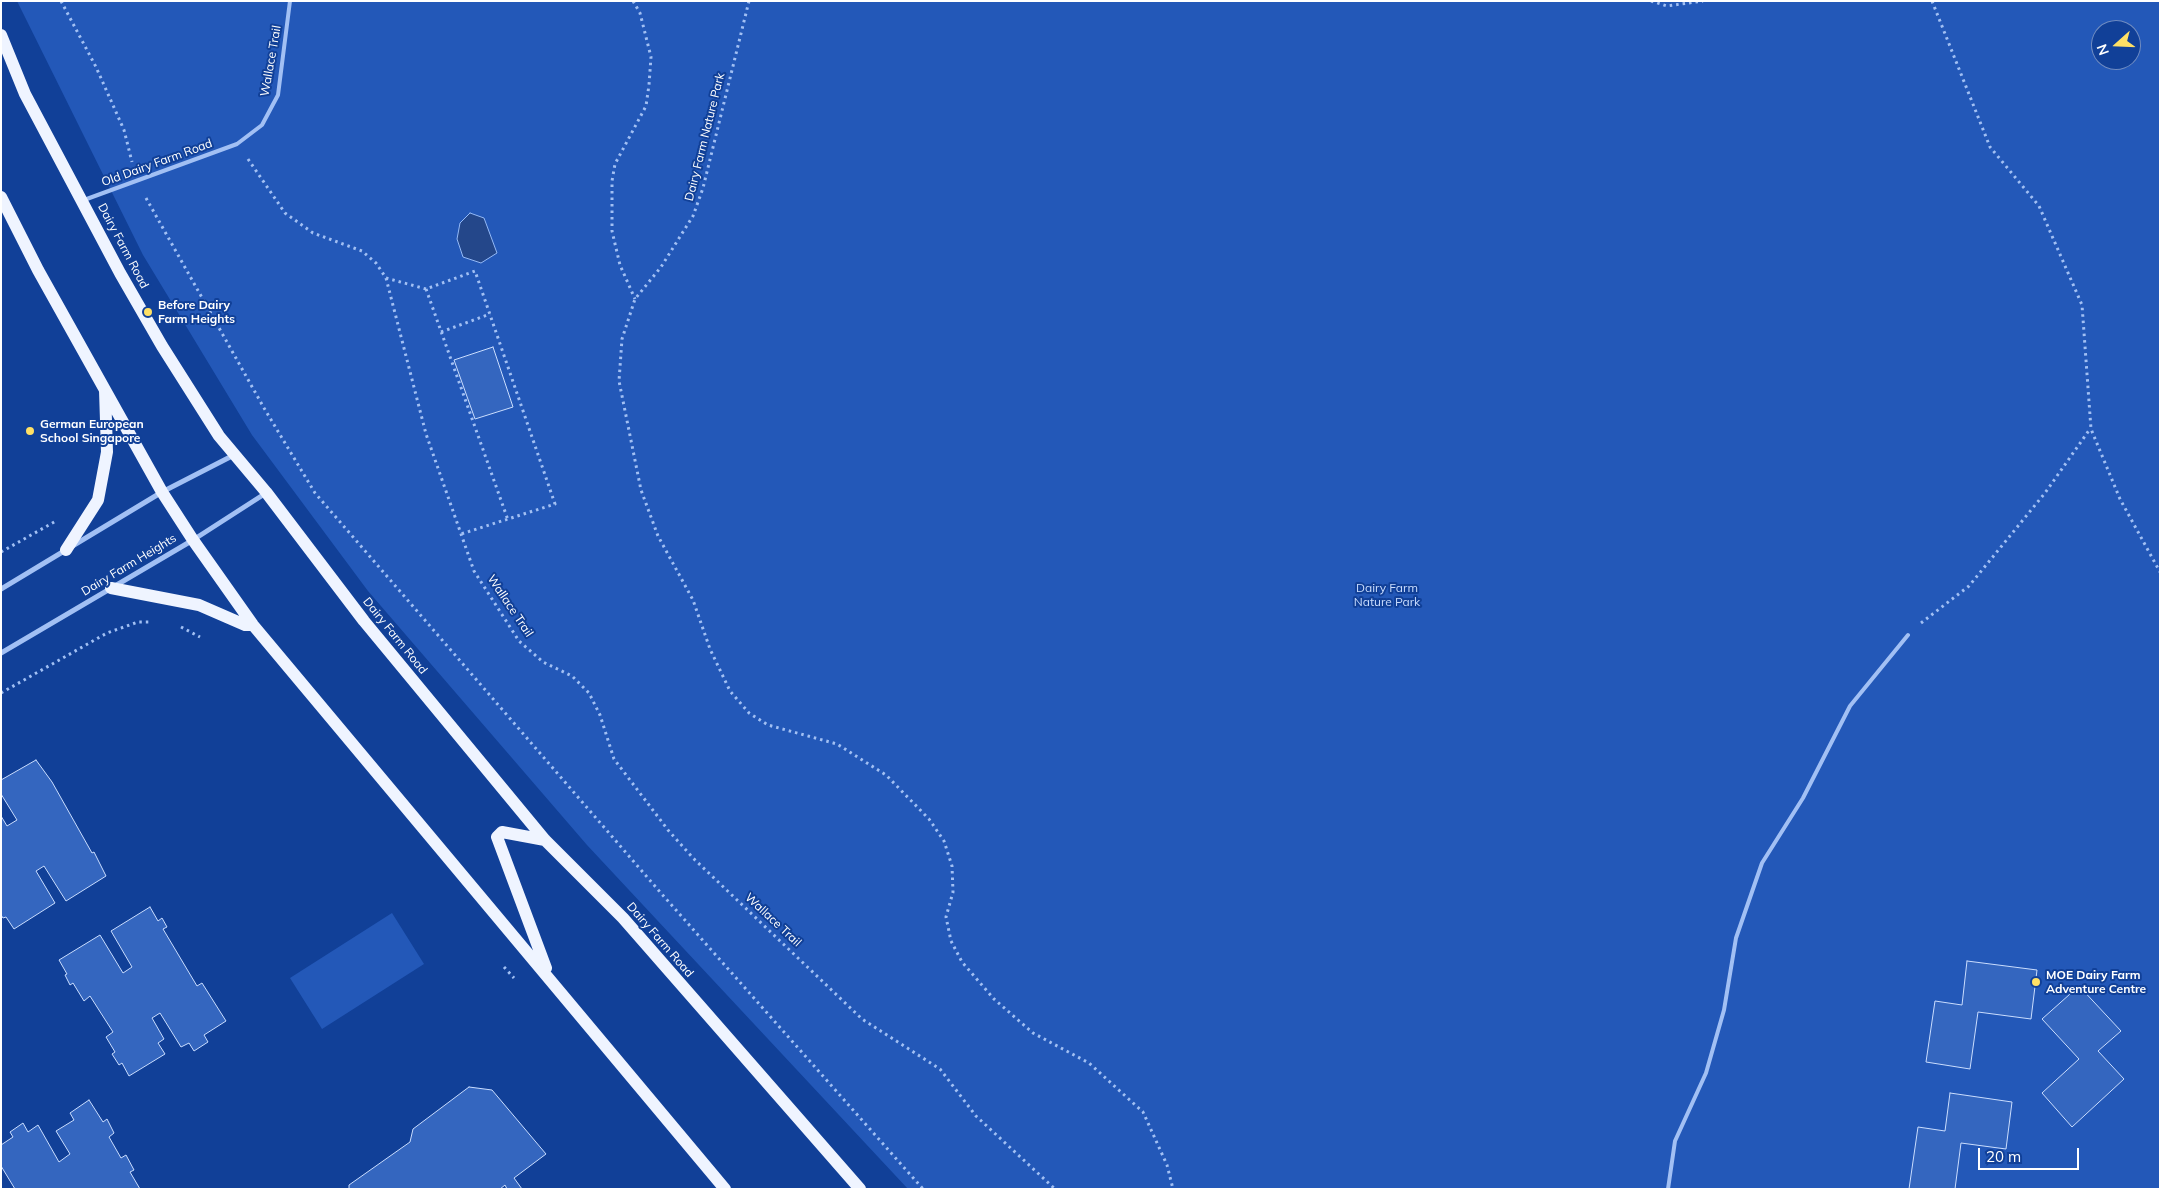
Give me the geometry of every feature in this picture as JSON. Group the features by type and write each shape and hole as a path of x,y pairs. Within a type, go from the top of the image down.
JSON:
{"main road":[{"name":"Dairy Farm Road","path":"1,35 25,94 83,200 120,273 162,346 219,436 266,492 364,621 545,840 623,918 860,1189"},
{"path":"1,196 38,270 162,492 193,540 253,625 725,1189"},
{"path":"66,550 98,500 107,452 105,388"},
{"path":"110,588 199,605 245,625 253,625"},
{"path":"545,840 502,832 497,837 550,978"}],"street":[{"path":"1,589 162,492 235,455"},
{"name":"Dairy Farm Heights","path":"1,653 193,540 266,492"}],"lane":[{"name":"Wallace Trail","path":"238,144 262,125 278,95 290,1"},
{"name":"Old Dairy Farm Road","path":"83,200 238,144"},
{"path":"1668,1189 1675,1142 1706,1072 1724,1010 1736,938 1762,863 1802,798 1850,706 1908,635"}],"path":[{"path":"60,1 96,67 124,130 137,181 264,408 315,493 647,877 922,1189"},
{"path":"633,1 640,14 651,57 649,85 646,106 615,164 612,180 612,232 620,265 635,299"},
{"name":"Dairy Farm Nature Park","path":"748,1 703,188 693,216 661,267 635,299 622,339 619,381 641,490 658,536 693,600 710,649 730,691 749,713 768,725 837,744 886,774 929,819 944,841 952,866 953,892 946,917 951,941 962,962 994,999 1032,1033 1089,1063 1143,1112 1167,1165 1173,1189"},
{"path":"1651,1 1666,6 1703,1"},
{"path":"1932,1 1990,147 2039,206 2082,305 2091,429 2120,499 2160,572"},
{"name":"Wallace Trail","path":"238,144 285,213 313,232 362,251 376,263 386,278 426,434 474,571 519,641 543,662 572,676 589,693 600,715 614,759 687,851 862,1019 940,1069 976,1116 1055,1189"},
{"path":"386,278 426,289 475,272 555,504 461,534"},
{"path":"426,289 508,520"},
{"path":"440,332 490,314"},
{"path":"1908,635 1969,586 2045,493 2091,429"},
{"path":"1,552 62,517"},
{"path":"1,693 107,633 138,622 155,622"},
{"path":"179,626 200,638"}],"green space":[{"name":"Dairy Farm Nature Park","path":"17,1 2160,1 2160,1189 908,1189 587,845 368,591 252,435 143,255"},
{"path":"392,913 424,964 322,1029 290,978"}],"shaded area":[{"path":"470,213 484,218 497,253 481,263 463,257 457,239 460,223"}],"building":[{"path":"493,347 513,407 475,419 454,360"},
{"path":"36,760 52,782 92,853 94,852 106,876 66,901 44,866 36,871 55,903 14,929 6,917 3,918 1,915 1,816 7,826 17,820 1,794 1,780"},
{"path":"150,907 158,921 162,918 167,927 163,929 197,986 202,983 226,1021 204,1035 208,1042 194,1051 189,1043 181,1047 160,1013 152,1018 164,1039 158,1043 165,1054 129,1076 122,1063 119,1065 112,1054 115,1052 106,1037 113,1032 90,996 84,1001 73,983 70,985 65,975 67,974 59,960 100,935 123,973 132,967 111,931"},
{"path":"1967,961 2037,970 2031,1019 1978,1012 1970,1069 1926,1062 1935,1001 1962,1005"},
{"path":"2079,986 2121,1031 2098,1051 2124,1079 2072,1127 2042,1093 2079,1059 2042,1019"},
{"path":"469,1087 492,1090 546,1154 514,1178 522,1189 507,1189 505,1185 500,1189 349,1189 349,1185 410,1142 413,1129"},
{"path":"1950,1093 2012,1102 2006,1149 1961,1143 1955,1189 1909,1189 1918,1127 1945,1131"},
{"path":"89,1100 103,1122 107,1119 114,1133 109,1137 121,1158 126,1155 134,1170 130,1172 140,1189 15,1189 1,1166 1,1145 13,1137 10,1132 23,1123 28,1132 38,1125 59,1162 70,1154 56,1131 74,1120 70,1113"}],"place":[{"name":"Before Dairy Farm Heights","path":"148,312"},
{"name":"German European School Singapore","path":"30,431"},
{"name":"MOE Dairy Farm Adventure Centre","path":"2036,982"}]}
